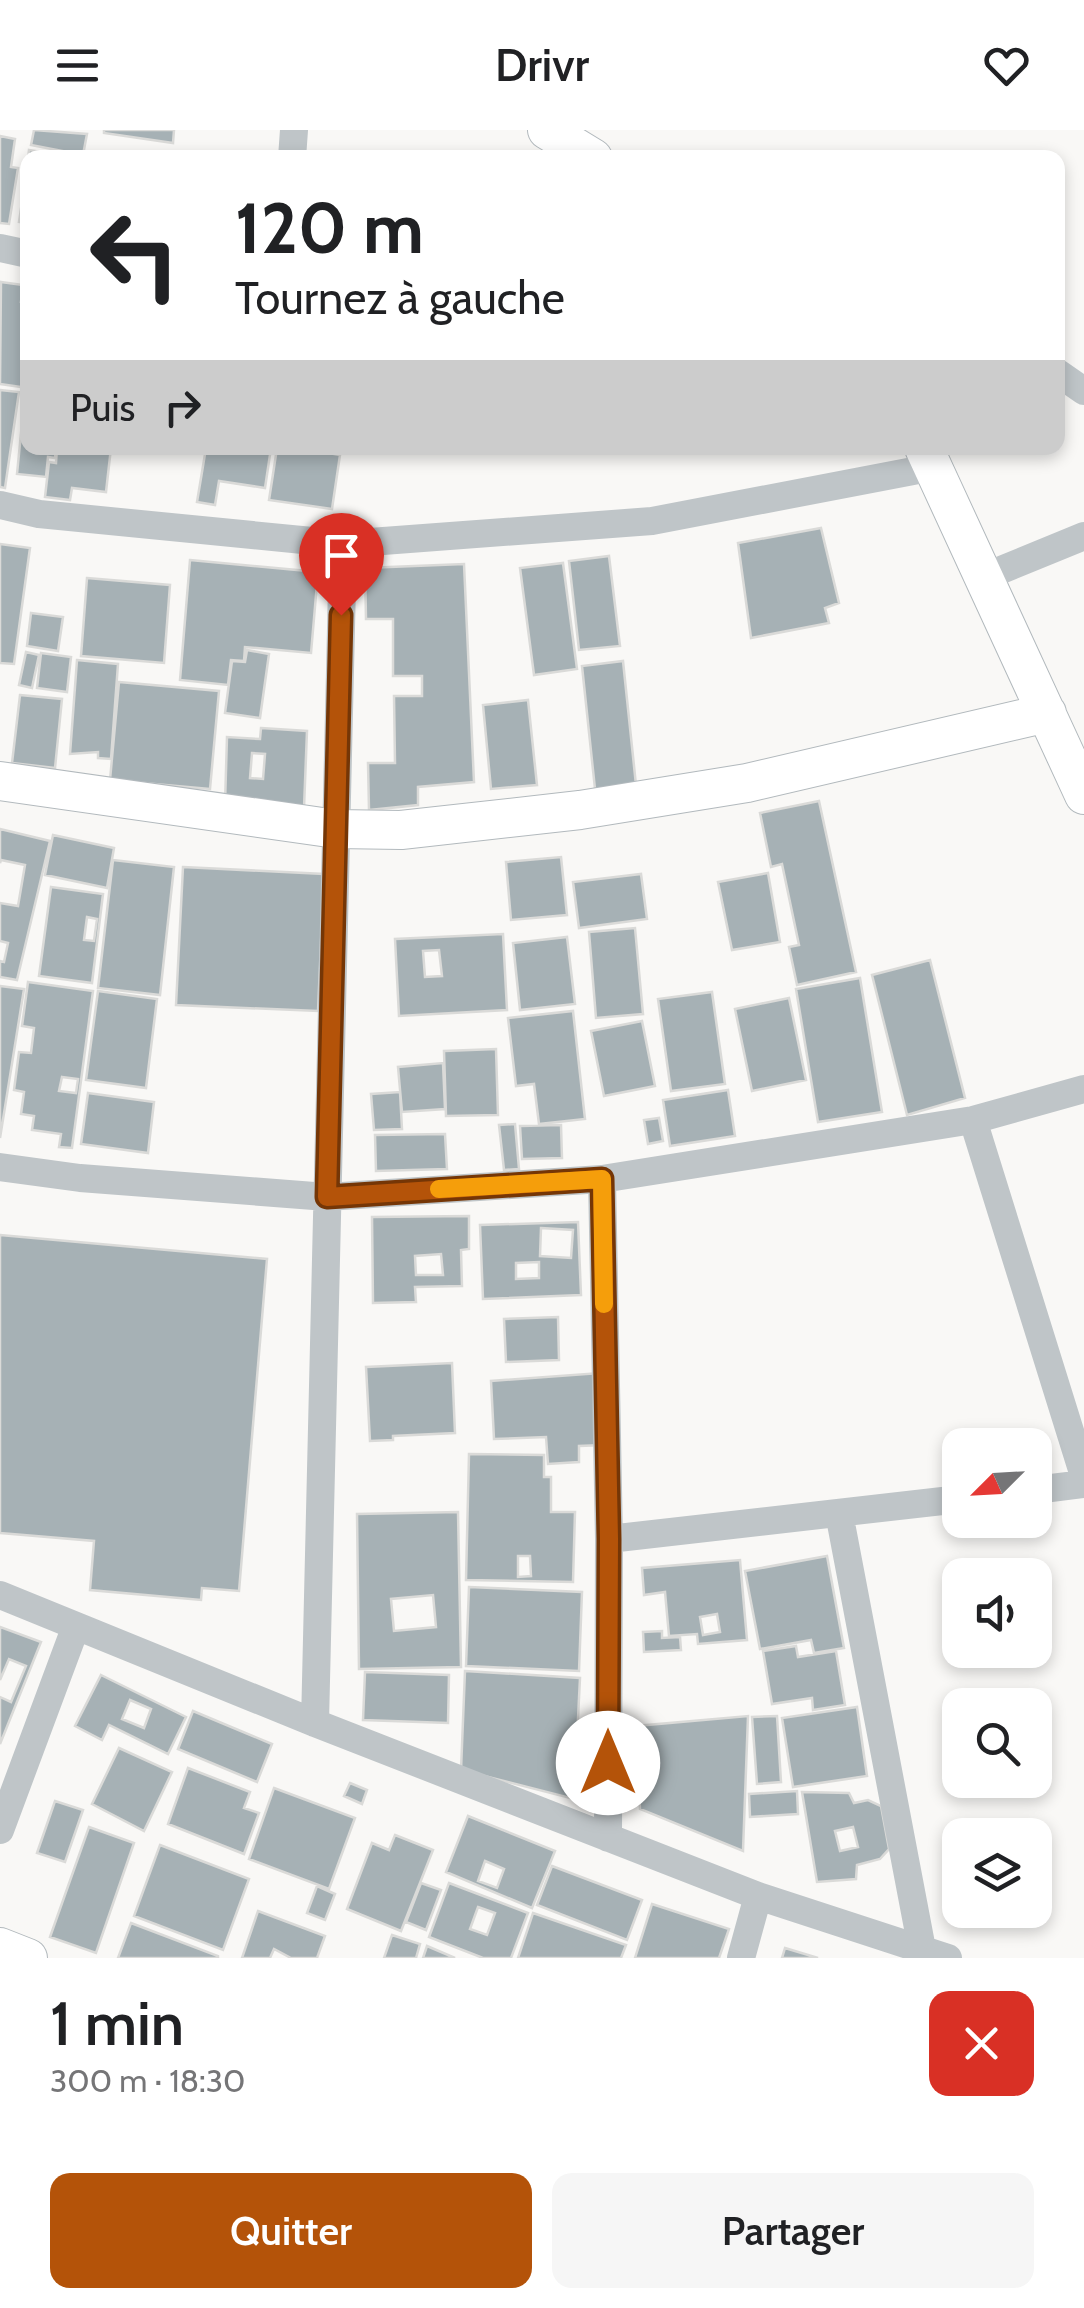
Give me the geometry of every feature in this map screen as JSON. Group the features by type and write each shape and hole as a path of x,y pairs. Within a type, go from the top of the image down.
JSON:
{"street":[{"path":"547,130 580,150"},
{"path":"0,505 39,514 342,544 652,521 929,457 1084,795"},
{"path":"984,577 1084,536"},
{"path":"315,1723 342,544"},
{"path":"0,781 336,830 401,830 580,810 747,783 1047,713"},
{"path":"0,1168 327,1197 602,1179 973,1120 1084,1090"},
{"path":"973,1120 1084,1476"},
{"path":"602,1179 609,1539 608,1838"},
{"path":"1052,1488 1084,1484"},
{"path":"609,1539 942,1500"},
{"path":"838,1513 935,1954"},
{"path":"0,1595 758,1896 935,1954"},
{"path":"0,1830 76,1626"},
{"path":"741,1958 758,1896"},
{"path":"0,1947 28,1958"}],"building":[{"path":"34,130 87,134 84,150 31,145"},
{"path":"174,130 173,143 104,133"},
{"path":"0,136 15,139 11,167 18,168 9,224 0,223"},
{"path":"1,282 20,285 20,387 0,384"},
{"path":"0,390 19,392 5,488 0,487"},
{"path":"20,444 20,455 55,455 48,457 46,477 17,474"},
{"path":"57,455 110,455 106,492 72,488 70,500 45,497 49,462 56,463"},
{"path":"205,455 270,455 265,488 219,481 215,505 197,502"},
{"path":"276,455 340,455 332,509 269,500"},
{"path":"821,528 839,603 825,608 829,623 751,638 738,543"},
{"path":"0,544 30,548 14,664 0,663"},
{"path":"609,556 620,646 579,650 569,561"},
{"path":"190,560 318,572 311,653 245,647 244,661 231,660 228,685 180,680"},
{"path":"563,563 577,669 534,675 520,568"},
{"path":"464,564 474,782 418,787 418,805 369,810 368,763 395,763 394,696 422,696 422,676 393,676 393,619 366,619 365,568"},
{"path":"87,578 170,585 164,663 81,656"},
{"path":"31,613 63,617 58,651 27,646"},
{"path":"247,650 269,654 260,718 225,713 232,661 245,662"},
{"path":"26,652 39,655 32,688 19,685"},
{"path":"41,653 71,657 67,692 37,688"},
{"path":"77,660 118,664 111,759 98,758 98,752 70,754"},
{"path":"623,661 636,785 595,789 582,666"},
{"path":"119,682 219,691 210,789 110,780"},
{"path":"20,695 62,699 55,768 12,763"},
{"path":"528,700 537,785 491,789 483,705"},
{"path":"261,728 307,731 304,808 225,804 227,737 260,739","holes":["252,753 265,754 263,779 250,778"]},
{"path":"819,801 856,972 797,985 789,947 799,945 782,864 771,867 760,813"},
{"path":"0,829 50,841 17,980 0,977 0,961 4,962 8,943 0,941 0,903 18,906 25,865 1,860 0,863"},
{"path":"53,835 114,848 107,888 45,875"},
{"path":"561,857 567,915 511,920 506,862"},
{"path":"113,860 174,867 160,995 98,988"},
{"path":"183,867 324,874 318,1011 176,1005"},
{"path":"768,873 780,942 732,950 718,882"},
{"path":"641,874 647,919 579,928 573,882"},
{"path":"51,887 103,894 92,983 39,976","holes":["87,917 97,919 94,941 84,940"]},
{"path":"635,928 643,1014 596,1018 589,932"},
{"path":"503,934 507,1010 399,1016 395,939","holes":["439,950 442,976 425,977 423,951"]},
{"path":"567,937 575,1004 520,1010 513,943"},
{"path":"930,960 965,1098 907,1115 872,975"},
{"path":"860,978 882,1112 818,1122 796,989"},
{"path":"28,982 93,991 72,1148 59,1147 61,1134 32,1130 34,1116 21,1114 24,1092 14,1090 19,1052 31,1053 34,1028 22,1026","holes":["62,1077 78,1079 76,1093 59,1091"]},
{"path":"0,986 24,989 0,1138"},
{"path":"98,991 157,999 146,1088 86,1080"},
{"path":"712,992 725,1084 671,1091 658,999"},
{"path":"789,998 806,1080 752,1091 735,1009"},
{"path":"573,1011 585,1119 539,1124 534,1084 516,1086 508,1018"},
{"path":"642,1021 655,1086 604,1096 591,1031"},
{"path":"496,1049 498,1115 446,1116 444,1051"},
{"path":"443,1063 445,1109 402,1112 398,1067"},
{"path":"728,1090 735,1136 670,1146 663,1100"},
{"path":"400,1092 402,1129 374,1130 371,1094"},
{"path":"88,1093 154,1102 148,1153 81,1144"},
{"path":"659,1118 663,1141 648,1144 644,1120"},
{"path":"515,1124 519,1169 504,1170 499,1125"},
{"path":"561,1125 562,1158 522,1159 520,1126"},
{"path":"445,1134 447,1169 376,1171 375,1135"},
{"path":"469,1216 469,1249 461,1250 462,1286 415,1287 416,1302 373,1303 372,1217","holes":["441,1254 443,1275 416,1275 415,1256"]},
{"path":"578,1222 581,1295 483,1299 480,1225","holes":["541,1228 573,1230 571,1258 540,1256","539,1262 539,1278 516,1279 516,1263"]},
{"path":"0,1235 267,1259 239,1591 202,1588 201,1600 90,1590 94,1541 0,1533"},
{"path":"558,1317 559,1360 506,1362 504,1319"},
{"path":"452,1363 455,1433 370,1441 366,1367"},
{"path":"600,1373 604,1445 579,1446 579,1462 548,1464 546,1437 494,1439 491,1381"},
{"path":"469,1454 544,1455 544,1477 551,1477 551,1512 575,1512 573,1582 466,1580","holes":["518,1556 530,1556 531,1576 518,1577"]},
{"path":"458,1512 461,1667 359,1669 357,1514","holes":["433,1595 436,1627 394,1631 391,1599"]},
{"path":"827,1556 844,1648 814,1653 811,1640 760,1649 745,1571"},
{"path":"740,1560 747,1640 698,1644 697,1634 669,1636 665,1592 644,1595 642,1568","holes":["717,1614 720,1632 703,1635 700,1617"]},
{"path":"469,1587 582,1592 579,1671 466,1666"},
{"path":"0,1627 41,1642 0,1744 0,1697 11,1702 26,1666 9,1659 0,1680"},
{"path":"662,1631 662,1638 680,1637 681,1650 644,1652 643,1632"},
{"path":"796,1646 798,1657 836,1651 845,1705 813,1710 812,1698 772,1704 763,1651"},
{"path":"465,1671 580,1678 574,1799 461,1770"},
{"path":"365,1672 449,1675 448,1723 363,1720"},
{"path":"101,1675 186,1717 168,1754 109,1725 102,1740 75,1726","holes":["130,1700 151,1709 144,1728 122,1719"]},
{"path":"857,1707 867,1776 793,1787 782,1718"},
{"path":"193,1711 272,1744 257,1782 178,1749"},
{"path":"748,1716 743,1851 640,1809 636,1726"},
{"path":"777,1716 781,1782 757,1784 752,1717"},
{"path":"119,1748 172,1772 144,1831 92,1804"},
{"path":"188,1768 250,1792 244,1808 259,1813 244,1854 168,1824"},
{"path":"350,1783 367,1790 362,1804 344,1796"},
{"path":"274,1788 355,1818 329,1889 249,1859"},
{"path":"797,1791 798,1814 750,1817 749,1794"},
{"path":"802,1792 849,1793 854,1803 868,1800 881,1806 889,1849 880,1859 857,1865 856,1879 817,1882","holes":["853,1827 858,1847 840,1851 835,1831"]},
{"path":"55,1801 83,1810 65,1862 37,1853"},
{"path":"468,1816 555,1851 532,1908 446,1872","holes":["485,1861 504,1869 497,1888 478,1881"]},
{"path":"89,1827 134,1843 96,1953 50,1937"},
{"path":"395,1835 433,1850 401,1931 347,1909 372,1843 389,1850"},
{"path":"160,1845 249,1879 223,1950 134,1916"},
{"path":"552,1866 642,1900 627,1940 537,1905"},
{"path":"421,1883 441,1890 426,1930 406,1922"},
{"path":"449,1883 528,1913 511,1958 483,1958 429,1937","holes":["478,1907 495,1913 487,1935 470,1929"]},
{"path":"317,1886 335,1894 325,1920 307,1913"},
{"path":"652,1904 729,1929 719,1958 635,1958"},
{"path":"258,1911 325,1936 317,1958 291,1958 274,1949 270,1958 242,1958"},
{"path":"533,1913 626,1945 621,1958 518,1958"},
{"path":"131,1923 218,1956 218,1958 118,1958"},
{"path":"392,1935 420,1944 416,1958 384,1958"},
{"path":"427,1946 455,1958 423,1958"},
{"path":"785,1948 818,1958 782,1958"}],"slow traffic":[{"path":"439,1189 602,1179 604,1304"}],"route":[{"path":"341,615 327,1197 602,1179 609,1539 608,1763"}]}
